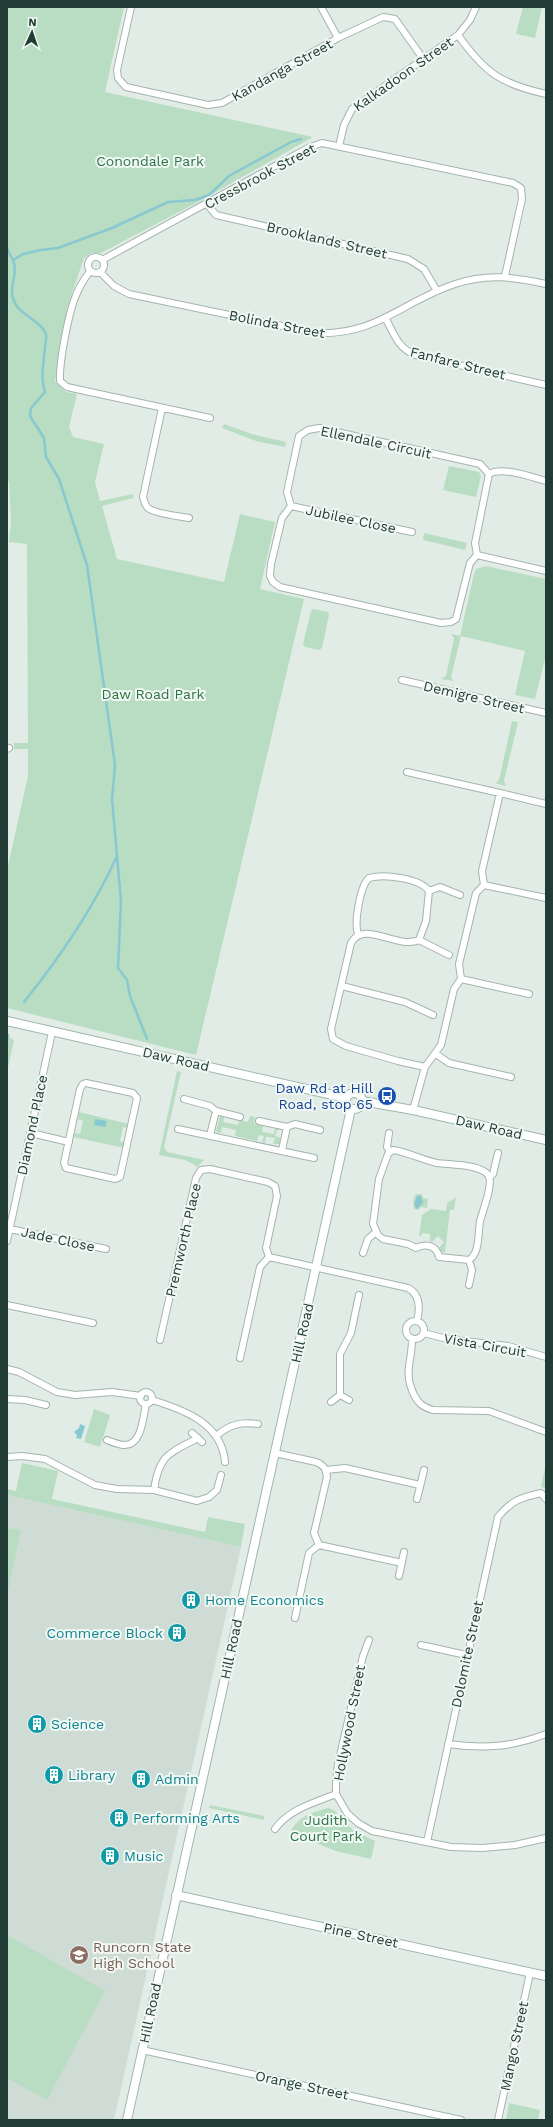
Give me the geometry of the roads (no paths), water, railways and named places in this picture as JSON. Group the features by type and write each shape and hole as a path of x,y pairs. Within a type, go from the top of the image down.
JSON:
{"street":[{"name":"Kandanga Street","path":"131,7 117,70 118,78 126,87 208,105 222,103 338,38 383,16 395,19 424,60"},
{"path":"321,7 338,38"},
{"name":"Kalkadoon Street","path":"340,146 345,121 352,109 458,35 470,20 476,7"},
{"path":"458,35 476,60 492,74 513,85 546,94"},
{"name":"Cressbrook Street","path":"102,260 310,147 322,143 513,183 521,188 522,199 505,276"},
{"name":"Brooklands Street","path":"207,204 216,215 408,259 417,263 424,270 437,291"},
{"path":"96,257 102,260 104,267 100,272 94,274 90,271 87,265 90,259 96,257"},
{"path":"90,271 77,292 71,311 60,381 67,387 210,418"},
{"name":"Bolinda Street","path":"100,272 114,286 129,294 316,333 345,332 360,329 386,319 437,291 466,281 505,276 546,284"},
{"name":"Fanfare Street","path":"386,319 399,344 406,351 414,355 546,385"},
{"path":"162,408 143,496 145,504 149,509 189,518"},
{"name":"Ellendale Circuit","path":"291,506 287,492 299,436 308,430 319,428 480,464 489,474"},
{"path":"477,555 475,543 489,474 495,470 504,471 546,481"},
{"path":"291,506 282,518 271,564 270,576 273,582 280,586 445,624 456,619 470,563 477,555"},
{"name":"Jubilee Close","path":"291,506 412,532"},
{"path":"477,555 546,571"},
{"name":"Demigre Street","path":"402,680 546,713"},
{"path":"407,772 546,804"},
{"path":"484,886 482,871 500,793"},
{"path":"358,934 356,922 364,886 369,878 384,877 411,880 423,884 429,891 426,921 420,940"},
{"path":"484,886 546,898"},
{"path":"413,1110 426,1062 436,1054 441,1045 454,988 461,979 459,964 476,893 484,886"},
{"path":"429,891 440,887 460,895"},
{"path":"425,1067 346,1046 336,1041 331,1034 331,1028 342,986 350,943 358,934 366,933 406,944 420,940 449,954"},
{"path":"461,979 529,994"},
{"path":"342,986 405,1002 433,1015"},
{"name":"Daw Road","path":"7,1021 346,1098 352,1093 357,1093 361,1096 362,1102 413,1110 546,1140"},
{"name":"Diamond Place","path":"7,1241 52,1032"},
{"path":"436,1054 449,1063 511,1077"},
{"path":"86,1083 102,1086 133,1093 135,1095 137,1098 120,1178 115,1179 66,1168 64,1163 69,1142 83,1084 86,1083"},
{"path":"346,1098 347,1106 351,1108 358,1108 362,1102"},
{"path":"184,1099 210,1106 216,1111 240,1117"},
{"name":"Hill Road","path":"127,2120 351,1108"},
{"path":"210,1135 216,1111"},
{"path":"259,1121 287,1127 294,1124 320,1130"},
{"path":"282,1150 287,1127"},
{"path":"178,1129 314,1158"},
{"path":"31,1133 69,1142"},
{"path":"390,1133 387,1147 390,1152"},
{"path":"397,1150 436,1163 477,1169 485,1172 489,1177 490,1187 480,1222 475,1252 469,1260 439,1258 438,1254 430,1246 423,1244 416,1248 408,1244 383,1239 376,1232 373,1224 379,1179 390,1152 397,1150"},
{"path":"489,1177 493,1174 498,1153"},
{"name":"Premworth Place","path":"160,1340 196,1178 201,1170 210,1169 268,1182 275,1186 277,1196 266,1248 269,1256"},
{"name":"Jade Close","path":"10,1228 106,1249"},
{"path":"363,1253 368,1239 376,1232"},
{"path":"240,1358 260,1267 269,1256 408,1288 417,1296 419,1305 417,1321"},
{"path":"468,1285 472,1270 469,1260"},
{"path":"340,1396 340,1354 351,1333 359,1294"},
{"path":"7,1305 93,1323"},
{"path":"412,1321 417,1321 422,1324 424,1333 418,1339 412,1339 407,1336 406,1327 412,1321"},
{"name":"Vista Circuit","path":"424,1333 447,1339 508,1346 546,1356"},
{"path":"412,1339 407,1374 408,1382 417,1401 424,1408 433,1410 489,1411 546,1432"},
{"path":"7,1369 19,1372 56,1392 75,1395 112,1392 141,1396 148,1392 152,1396 152,1400"},
{"path":"141,1396 141,1401 146,1404"},
{"path":"340,1396 349,1400"},
{"path":"331,1402 340,1396"},
{"path":"7,1399 25,1400 46,1405"},
{"path":"146,1404 149,1404 152,1400"},
{"path":"152,1400 188,1414 216,1436 224,1450 225,1462"},
{"path":"107,1440 124,1445 132,1442 139,1434 146,1404"},
{"path":"216,1436 228,1426 244,1423 258,1424"},
{"path":"154,1490 158,1468 164,1458 200,1440 192,1433"},
{"path":"275,1452 322,1464 326,1470 327,1477 314,1533 318,1545"},
{"path":"7,1457 22,1456 45,1459 95,1485 117,1489 154,1490 197,1501 210,1497 217,1490 221,1475"},
{"path":"326,1470 345,1468 420,1485"},
{"path":"417,1499 424,1470"},
{"name":"Dolomite Street","path":"427,1842 466,1655 498,1518 508,1505 519,1498 541,1493 546,1499"},
{"path":"318,1545 402,1563"},
{"path":"294,1618 309,1553 318,1545"},
{"path":"399,1576 404,1552"},
{"name":"Hollywood Street","path":"369,1640 362,1656 338,1764 336,1794 347,1813 358,1823 372,1830 451,1847 482,1848 515,1845 546,1838"},
{"path":"421,1645 466,1655"},
{"path":"448,1744 469,1747 496,1747 523,1743 546,1734"},
{"path":"275,1829 281,1821 294,1811 336,1794"},
{"name":"Pine Street","path":"176,1895 546,1976"},
{"name":"Mango Street","path":"498,2120 530,1973"},
{"name":"Orange Street","path":"142,2050 461,2120"}],"water":[{"path":"95,1119 107,1121 105,1127 94,1125"},
{"path":"417,1196 421,1196 423,1203 417,1209 414,1205"},
{"path":"80,1424 85,1426 81,1439 76,1438 77,1435 74,1432 79,1428"}],"waterway":[{"path":"13,260 23,254 58,248 112,228 168,202 195,200 209,195 229,176 291,142 301,139"},
{"path":"7,247 15,269 12,288 13,299 19,309 41,326 46,334 43,364 45,392 31,408 30,416 44,438 46,457 59,479 87,565 115,765 112,799 121,901 118,968 127,980 130,996 147,1039"},
{"path":"24,1002 51,967 75,932 98,895 117,856"},
{"path":"7,1039 8,1035"}],"place":[{"name":"Daw Rd at Hill Road, stop 65","path":"387,1096"},
{"name":"Home Economics","path":"191,1600"},
{"name":"Commerce Block","path":"177,1633"},
{"name":"Science","path":"37,1724"},
{"name":"Library","path":"54,1775"},
{"name":"Admin","path":"141,1779"},
{"name":"Performing Arts","path":"119,1818"},
{"name":"Music","path":"110,1856"},
{"name":"Runcorn State High School","path":"79,1955"}],"park label":[{"name":"Conondale Park","path":"150,161"},
{"name":"Daw Road Park","path":"153,694"},
{"name":"Judith Court Park","path":"326,1828"}]}
